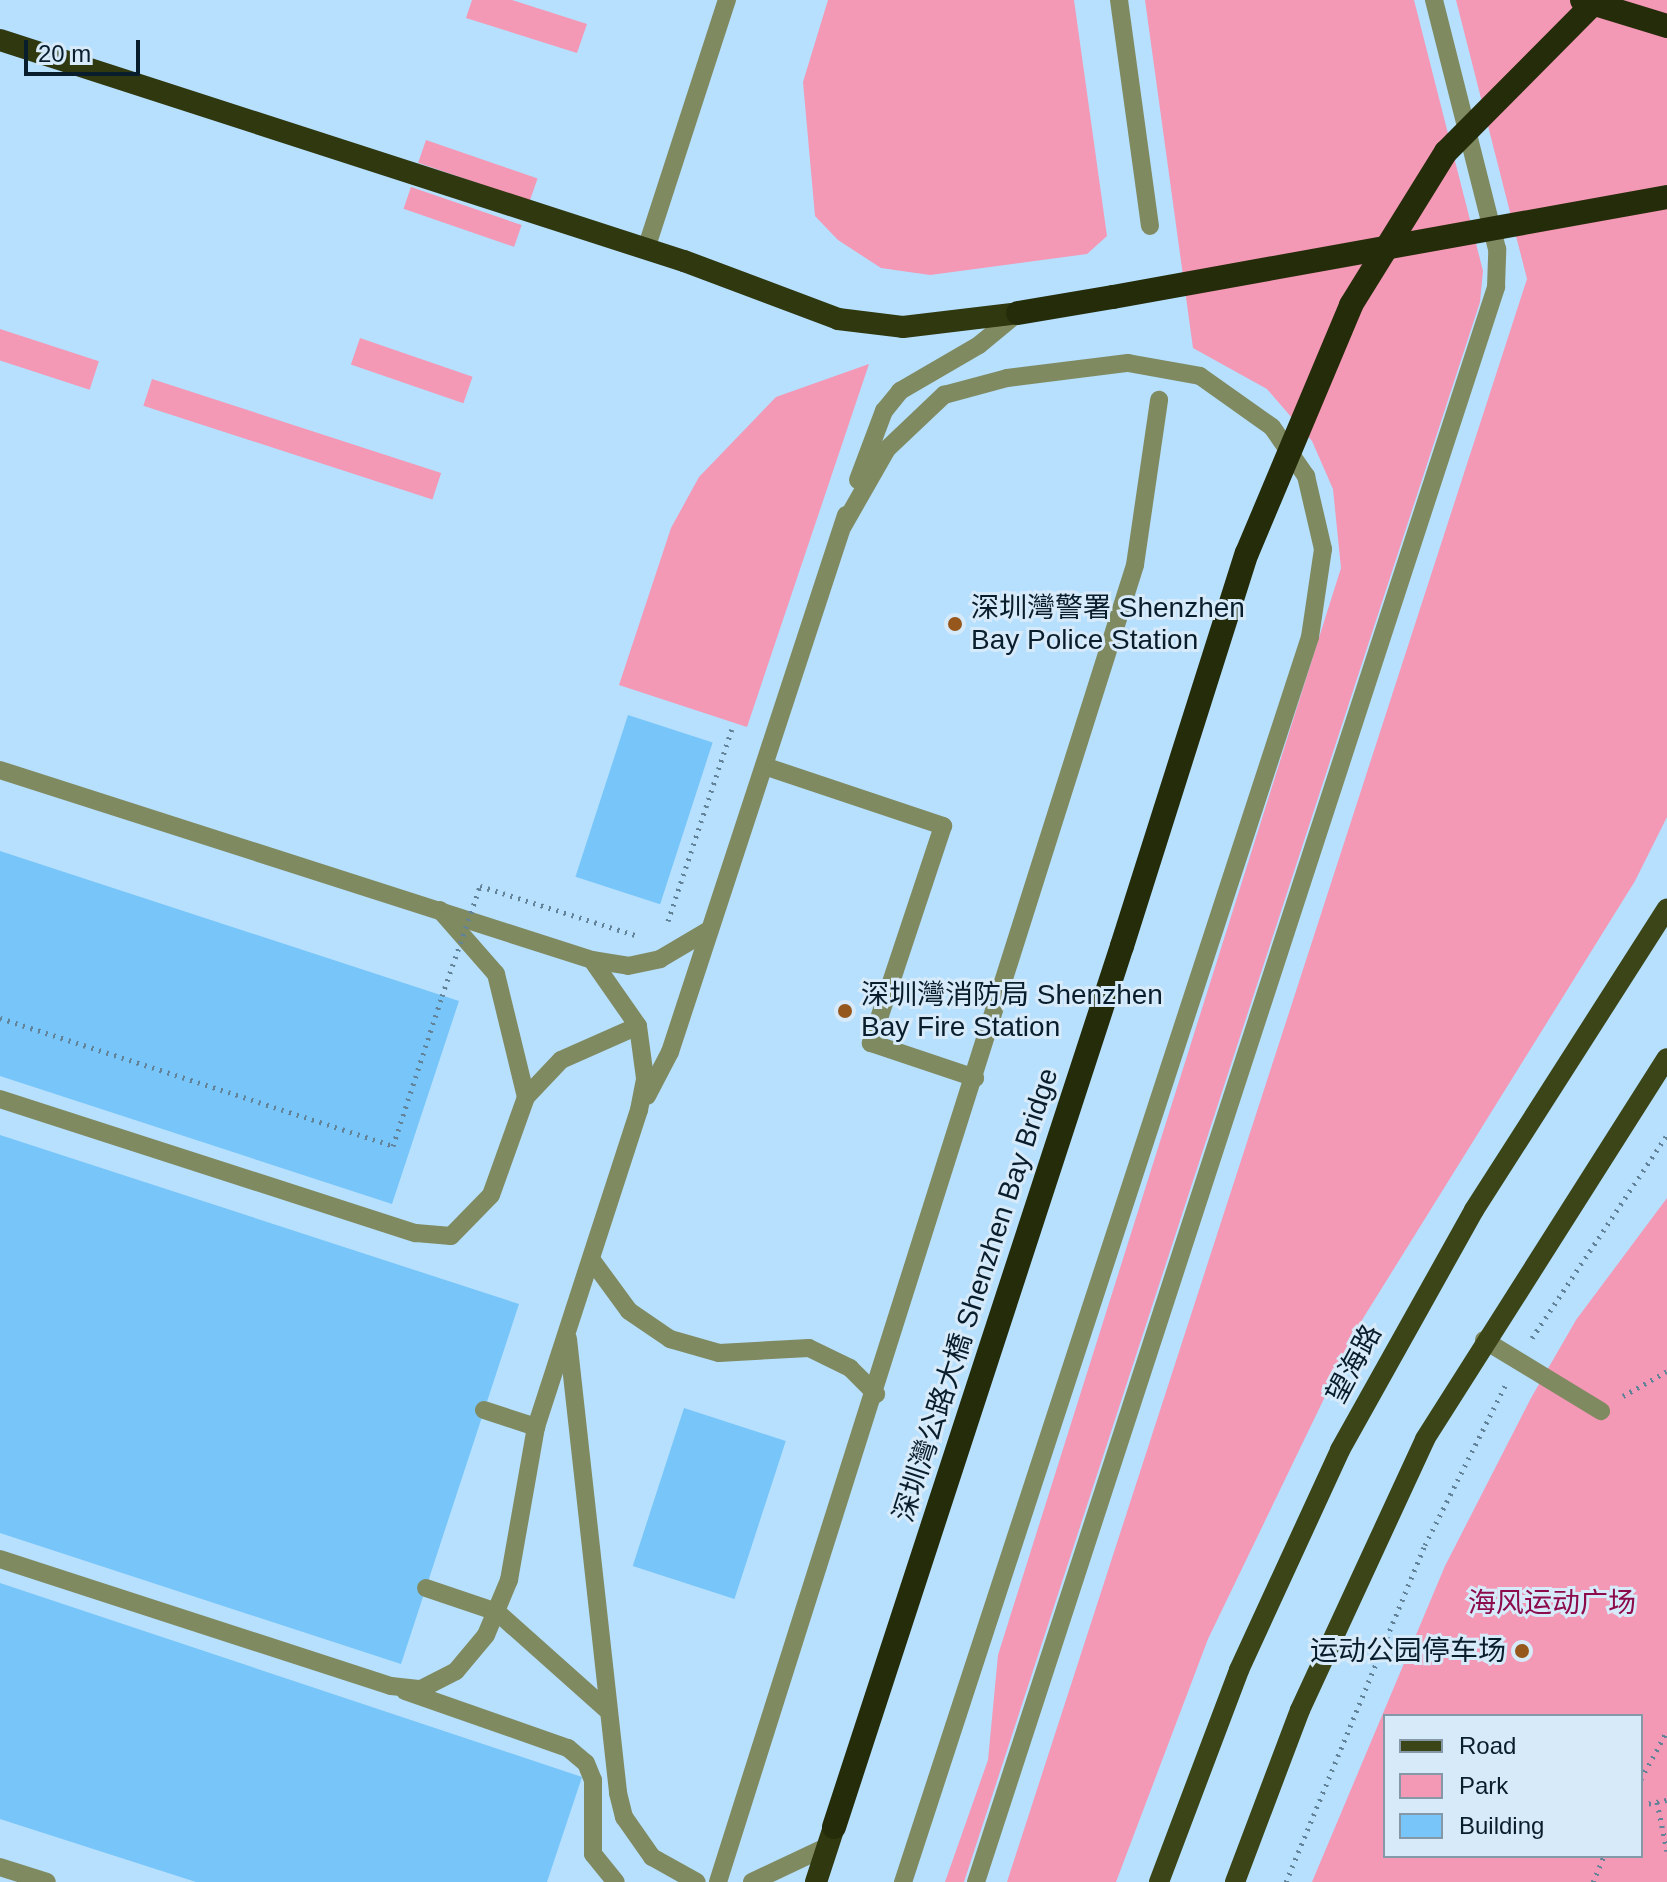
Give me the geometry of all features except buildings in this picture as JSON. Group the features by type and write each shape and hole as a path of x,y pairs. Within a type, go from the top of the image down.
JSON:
{"highway":[{"path":"1582,0 1667,26"},
{"name":"深圳灣公路大橋 Shenzhen Bay Bridge","path":"831,1836 1282,456 1351,305 1437,165 1503,87 1597,0"},
{"path":"0,40 874,326 1018,313 1667,197"},
{"path":"816,1882 831,1836"}],"main road":[{"name":"望海路","path":"1159,1882 1239,1670 1340,1450 1474,1210 1667,908"},
{"path":"1235,1882 1365,1562 1484,1340 1667,1058"}],"lane":[{"path":"646,249 727,0"},
{"path":"1119,0 1150,226"},
{"path":"976,1882 1496,287 1497,249 1434,0"},
{"path":"639,1110 670,1052 872,439 900,391 979,345 1018,313"},
{"path":"843,526 887,449 944,395 995,380 1128,363 1200,376 1272,427 1306,476 1323,549 1310,637 903,1882"},
{"path":"718,1882 876,1394 1135,565 1159,400"},
{"path":"764,766 943,826 871,1043 975,1078"},
{"path":"0,770 592,960 628,966 660,959 711,928"},
{"path":"440,910 496,974 526,1097"},
{"path":"391,1686 421,1689 456,1671 497,1612 526,1511 536,1427 639,1110 645,1078 638,1026 592,960"},
{"path":"0,1099 435,1238 464,1228 491,1195 526,1097 561,1060 638,1026"},
{"path":"591,1259 629,1311 670,1339 719,1353 809,1348 850,1368 876,1394"},
{"path":"568,1332 608,1711 624,1817 652,1857 697,1882"},
{"path":"1484,1340 1601,1411"},
{"path":"484,1410 536,1427"},
{"path":"0,1559 391,1686 568,1748 586,1763 593,1780 590,1836 599,1876 616,1882"},
{"path":"426,1588 497,1612 608,1711"},
{"path":"752,1882 831,1836"},
{"path":"0,1867 47,1882"}],"path":[{"path":"666,929 732,729"},
{"path":"0,1018 393,1146 480,886 648,939"},
{"path":"1286,1882 1425,1545 1517,1360 1667,1135"},
{"path":"1601,1411 1667,1371"},
{"path":"1643,1775 1667,1731"},
{"path":"1643,1805 1667,1800"},
{"path":"1657,1802 1667,1851"},
{"path":"1593,1882 1603,1858"}],"green space":[{"path":"472,0 512,0 587,24 577,53 466,18"},
{"path":"828,0 1074,0 1107,236 1087,254 930,275 881,268 838,240 815,216 803,82"},
{"path":"1145,0 1414,0 1483,271 1480,302 964,1882 945,1882 988,1760 998,1655 1341,568 1333,489 1312,441 1267,389 1193,348"},
{"path":"1456,0 1667,0 1667,817 1635,881 1362,1320 1208,1639 1116,1882 1007,1882 1527,279"},
{"path":"426,140 538,178 530,201 418,163"},
{"path":"411,187 522,225 514,247 404,209"},
{"path":"0,329 99,361 90,390 0,361"},
{"path":"360,338 473,377 463,403 351,364"},
{"path":"869,364 747,727 619,685 671,528 699,477 776,397"},
{"path":"152,379 441,473 432,500 143,406"},
{"name":"海风运动广场","path":"1667,1198 1667,1882 1312,1882 1445,1566 1531,1398 1576,1320"}],"place":[{"name":"深圳灣警署 Shenzhen Bay Police Station","path":"955,624"},
{"name":"深圳灣消防局 Shenzhen Bay Fire Station","path":"845,1011"},
{"name":"运动公园停车场","path":"1522,1651"}]}
